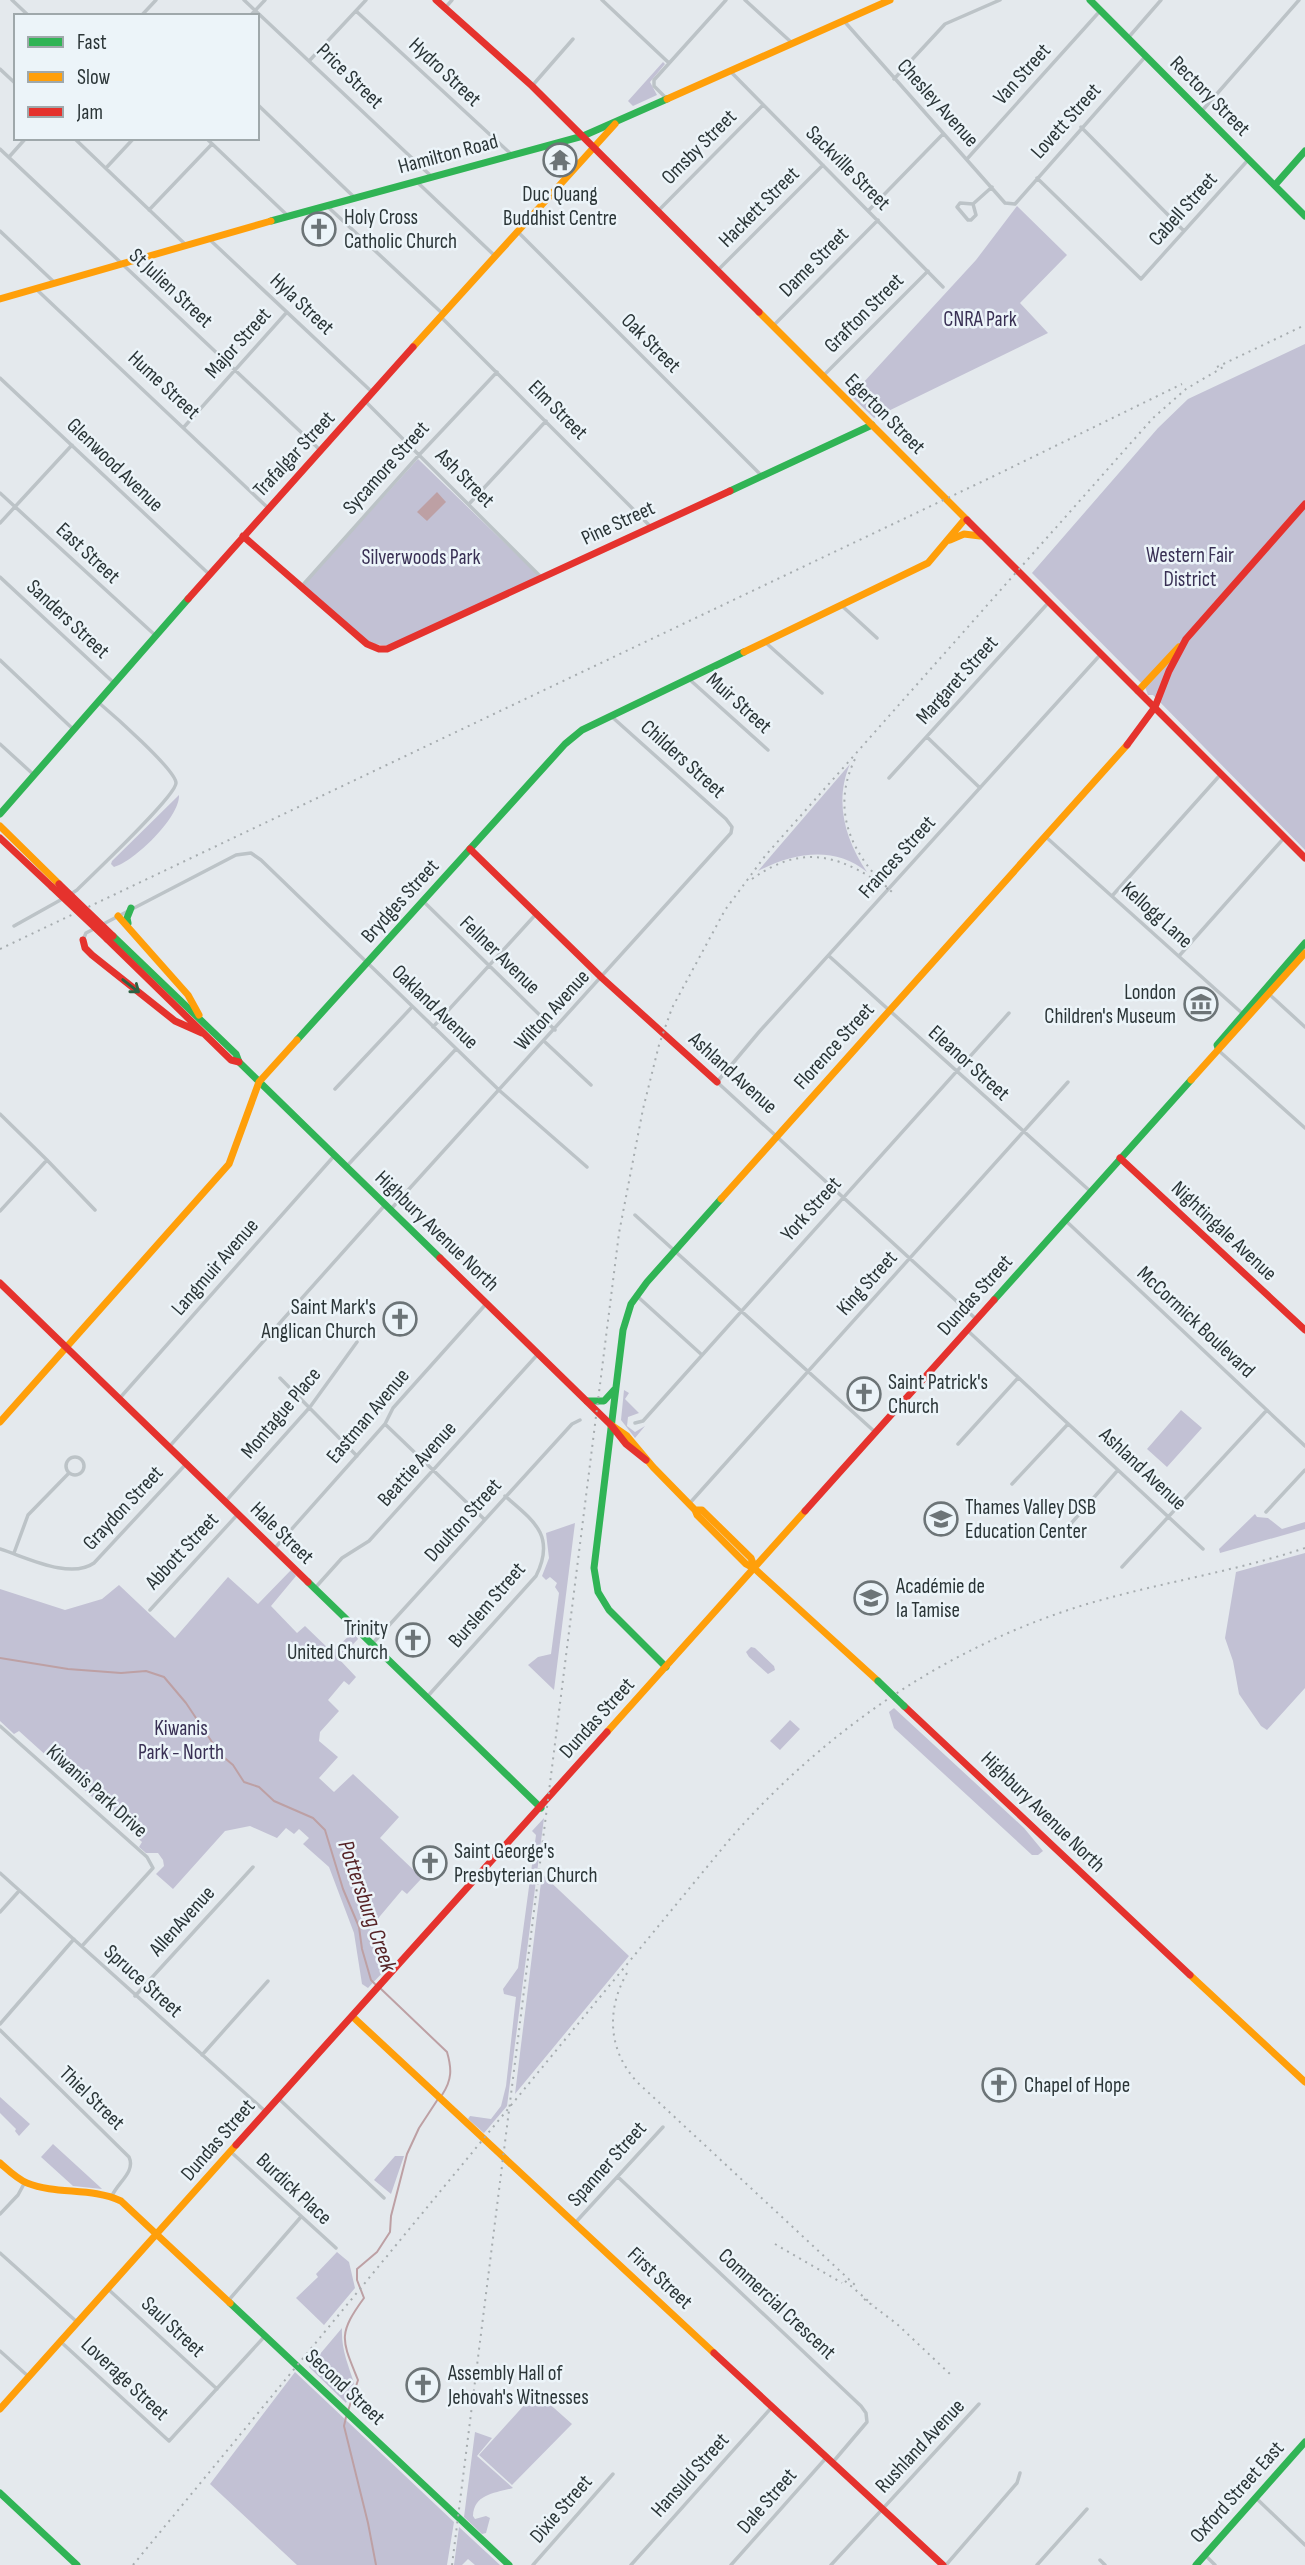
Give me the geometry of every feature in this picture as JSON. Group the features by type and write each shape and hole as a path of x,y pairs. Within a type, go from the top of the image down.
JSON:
{"main road":[{"name":"Egerton Street","path":"436,0 583,136 1305,858"},
{"name":"Hamilton Road","path":"0,299 185,244 583,136 890,0"},
{"name":"Rectory Street","path":"1090,0 1305,216"},
{"name":"Trafalgar Street","path":"0,814 243,536 617,121"},
{"path":"1275,185 1305,151"},
{"name":"Pine Street","path":"301,587 367,644 387,649 872,425"},
{"name":"Florence Street","path":"666,1667 609,1610 598,1592 594,1569 614,1390 623,1330 631,1304 776,1136 1133,738 1155,707 1169,671 1186,639 1305,504"},
{"name":"Brydges Street","path":"0,1422 229,1164 259,1082 565,744 582,730 928,564 965,519"},
{"path":"945,542 964,534 983,537"},
{"path":"243,536 301,587"},
{"path":"1138,691 1186,639"},
{"name":"Highbury Avenue North","path":"0,826 231,1059 239,1062"},
{"name":"Highbury Avenue North","path":"0,838 56,885"},
{"name":"Ashland Avenue","path":"470,849 602,978 718,1082"},
{"path":"129,926 127,918 131,908"},
{"path":"118,916 188,995 203,1021"},
{"name":"Highbury Avenue North","path":"110,938 203,1021 236,1054 239,1062 587,1401 611,1425 619,1438 646,1460 746,1564 755,1569 904,1706 1054,1845 1129,1920 1305,2082"},
{"path":"83,940 85,948 92,955 175,1021 207,1035"},
{"name":"Dundas Street","path":"1245,1016 1305,943"},
{"name":"Dundas Street","path":"0,2409 755,1569 1217,1045 1269,994 1305,953"},
{"path":"1269,994 1275,977"},
{"name":"Nightingale Avenue","path":"1120,1158 1305,1331"},
{"name":"Hale Street","path":"0,1283 541,1808"},
{"path":"587,1401 604,1401 614,1390"},
{"name":"First Street","path":"352,2017 941,2564"},
{"path":"0,2163 25,2182 38,2186 112,2196"},
{"name":"Second Street","path":"112,2196 121,2201 509,2565"},
{"name":"Oxford Street East","path":"1196,2565 1305,2442"},
{"path":"0,2493 77,2565"}],"street":[{"path":"12,0 27,14"},
{"path":"143,14 156,0"},
{"name":"Price Street","path":"244,0 432,177"},
{"path":"252,14 265,0"},
{"path":"310,60 366,0"},
{"path":"445,8 452,0"},
{"path":"602,0 669,63"},
{"path":"667,99 653,83 726,0"},
{"path":"745,0 793,44"},
{"path":"894,79 945,24 1000,0"},
{"path":"1127,38 1161,0"},
{"path":"1201,112 1299,0"},
{"name":"Van Street","path":"967,159 1100,10"},
{"name":"Hydro Street","path":"356,11 512,155"},
{"name":"Chesley Avenue","path":"844,21 1005,203 1011,205"},
{"path":"532,86 573,39"},
{"name":"Lovett Street","path":"1011,205 1015,204 1145,57"},
{"path":"0,69 14,82"},
{"name":"Sackville Street","path":"730,71 943,288"},
{"name":"Omsby Street","path":"658,211 763,105"},
{"path":"259,106 355,198"},
{"path":"1081,127 1184,231"},
{"name":"Dame Street","path":"869,211 943,134"},
{"path":"9,157 24,140"},
{"path":"76,140 185,244"},
{"path":"106,168 132,140"},
{"path":"208,140 288,216"},
{"path":"149,210 212,144"},
{"name":"St Julien Street","path":"0,149 321,451"},
{"name":"Cabell Street","path":"1037,178 1141,279 1249,159"},
{"name":"Hackett Street","path":"717,271 823,165"},
{"path":"416,181 495,256"},
{"path":"973,205 992,187"},
{"path":"960,203 973,205 976,215 971,220 957,207 960,203"},
{"name":"Elm Street","path":"327,205 442,315 651,527"},
{"name":"Dame Street","path":"773,326 878,220"},
{"path":"0,231 55,282"},
{"name":"Oak Street","path":"517,232 763,477"},
{"name":"Hyla Street","path":"209,238 373,393"},
{"name":"Grafton Street","path":"823,376 928,271"},
{"name":"Hume Street","path":"35,288 268,508"},
{"name":"Major Street","path":"184,427 287,312"},
{"name":"Sycamore Street","path":"301,587 497,372"},
{"name":"Glenwood Avenue","path":"0,378 210,575"},
{"name":"Ash Street","path":"366,401 542,578"},
{"path":"469,504 546,421"},
{"path":"0,523 72,445"},
{"name":"East Street","path":"0,493 156,636"},
{"name":"Sanders Street","path":"0,577 114,683"},
{"name":"Margaret Street","path":"889,778 1049,602"},
{"path":"841,605 877,638"},
{"path":"765,642 822,693"},
{"name":"Frances Street","path":"718,1082 1101,654"},
{"path":"0,660 74,730"},
{"name":"Muir Street","path":"689,679 768,750"},
{"path":"14,926 77,890 175,787 174,776 128,728 98,702"},
{"name":"Childers Street","path":"611,716 732,827"},
{"path":"927,737 979,788"},
{"path":"0,744 34,775"},
{"path":"1112,896 1221,774"},
{"name":"Wilton Avenue","path":"169,1447 388,1208 545,1042 726,839 732,827"},
{"name":"Kellogg Lane","path":"1045,836 1245,1016"},
{"path":"1179,956 1284,838"},
{"name":"Oakland Avenue","path":"83,940 86,933 131,908 236,855 251,853 500,1091 587,1167"},
{"name":"Fellner Avenue","path":"423,901 555,1030"},
{"path":"433,1027 537,914"},
{"name":"Eleanor Street","path":"828,956 1090,1191"},
{"path":"1269,994 1305,1027"},
{"path":"335,1089 412,1006"},
{"name":"York Street","path":"635,1423 643,1421 1009,1013"},
{"path":"545,1042 591,1085"},
{"path":"1217,1048 1305,1128"},
{"path":"346,1167 456,1049"},
{"name":"Ashland Avenue","path":"718,1082 977,1319"},
{"name":"King Street","path":"692,1507 1068,1082"},
{"path":"0,1114 95,1210"},
{"name":"Langmuir Avenue","path":"119,1399 334,1156"},
{"path":"0,1212 47,1160"},
{"path":"635,1215 875,1432"},
{"name":"McCormick Boulevard","path":"1065,1220 1305,1446"},
{"path":"636,1296 702,1355"},
{"name":"Eastman Avenue","path":"274,1549 385,1424 393,1408 486,1304"},
{"name":"Ashland Avenue","path":"967,1330 1203,1549"},
{"name":"Montague Place","path":"225,1502 310,1407 357,1342"},
{"name":"Beattie Avenue","path":"315,1589 342,1558 369,1541 538,1354"},
{"path":"280,1378 357,1455"},
{"path":"958,1444 1018,1378"},
{"path":"1122,1567 1267,1410"},
{"name":"Doulton Street","path":"372,1644 505,1496 572,1424 580,1420"},
{"path":"385,1424 484,1519"},
{"path":"1012,1485 1068,1424"},
{"path":"76,1457 81,1460 84,1468 81,1472 74,1475 69,1473 66,1465 68,1460 76,1457"},
{"name":"Graydon Street","path":"0,1549 64,1569 86,1569 186,1464"},
{"path":"1061,1535 1118,1470"},
{"path":"1266,1512 1305,1470"},
{"path":"14,1553 28,1515 69,1473"},
{"name":"Burslem Street","path":"427,1697 536,1576 542,1563 545,1547 542,1534 505,1496"},
{"name":"Abbott Street","path":"150,1610 238,1514"},
{"name":"Kiwanis Park Drive","path":"0,1726 147,1857 153,1868 82,1946"},
{"name":"AllenAvenue","path":"135,1996 253,1867"},
{"name":"Spruce Street","path":"0,1873 266,2112"},
{"path":"0,1912 19,1891"},
{"path":"0,2024 74,1939"},
{"path":"202,2055 268,1982"},
{"name":"Thiel Street","path":"0,2030 129,2157 131,2169 112,2196"},
{"path":"278,2098 384,2198"},
{"name":"Spanner Street","path":"575,2223 663,2127"},
{"name":"Burdick Place","path":"231,2151 336,2248"},
{"name":"Commercial Crescent","path":"618,2177 861,2406 866,2413 867,2422 829,2461"},
{"path":"0,2214 18,2195 25,2182"},
{"path":"228,2301 300,2217"},
{"path":"0,2253 78,2322"},
{"name":"Saul Street","path":"108,2289 217,2389"},
{"path":"217,2389 265,2336"},
{"name":"Loverage Street","path":"60,2341 169,2441 217,2389"},
{"path":"0,2351 29,2377"},
{"name":"Rushland Avenue","path":"831,2565 979,2404"},
{"name":"Hansuld Street","path":"631,2565 772,2407"},
{"name":"Dale Street","path":"732,2565 829,2461"},
{"path":"941,2564 1017,2483 1020,2473"},
{"name":"Dixie Street","path":"533,2565 613,2474"},
{"path":"1256,2498 1305,2545"},
{"path":"1037,2565 1087,2509"},
{"path":"1205,2555 1215,2565"},
{"path":"1100,2560 1105,2565"}],"green space":[{"path":"663,62 665,64 650,82 657,95 633,106 628,101"},
{"name":"CNRA Park","path":"1017,206 1067,255 1020,303 1048,333 874,418 851,396 976,260"},
{"name":"Western Fair District","path":"1305,344 1305,850 1153,695 1148,695 1145,687 1032,573 1158,428 1188,399"},
{"name":"Silverwoods Park","path":"418,459 540,577 389,646 366,643 301,587"},
{"path":"850,764 843,792 844,820 853,847 867,872 854,863 827,855 799,856 758,871"},
{"path":"179,795 172,815 155,837 133,856 114,867 112,861"},
{"path":"624,1390 629,1393 625,1399 639,1413 628,1417 627,1426 635,1432 645,1426 635,1438 621,1420"},
{"path":"1181,1410 1202,1428 1167,1467 1147,1449"},
{"path":"1255,1514 1257,1517 1268,1518 1282,1529 1305,1522 1305,1529 1220,1553 1219,1549"},
{"path":"575,1523 554,1690 528,1665 538,1657 551,1654 559,1593 555,1587 557,1583 550,1577 546,1580 542,1576 549,1558 546,1533"},
{"path":"1305,1553 1305,1688 1267,1730 1261,1726 1239,1694 1233,1661 1225,1638 1236,1572"},
{"name":"Kiwanis Park - North","path":"291,1570 296,1576 271,1606 297,1633 305,1626 332,1652 354,1631 358,1639 339,1659 356,1677 349,1685 344,1681 328,1700 339,1711 320,1732 319,1741 338,1757 319,1778 334,1792 353,1774 399,1817 380,1838 422,1878 407,1894 402,1890 370,1928 376,1958 385,1970 368,1988 362,1984 354,1933 329,1867 303,1844 309,1838 299,1829 294,1834 286,1828 277,1838 250,1826 225,1831 173,1889 156,1874 164,1866 158,1853 146,1853 139,1847 142,1842 19,1731 14,1734 0,1721 0,1589 65,1610 102,1599 119,1585 175,1638 228,1577 258,1604"},
{"path":"751,1647 774,1666 775,1670 768,1674 749,1657 746,1652"},
{"path":"894,1708 1024,1828 1043,1851 1032,1855 894,1728 889,1712"},
{"path":"790,1720 800,1729 780,1750 770,1741"},
{"path":"544,1818 507,2106 484,2133 468,2119 470,2116 491,2119 501,2106 506,2086 516,1997 504,1994 503,1989 518,1968 536,1835 532,1831"},
{"path":"542,1874 629,1956 515,2094"},
{"path":"0,2097 30,2124 19,2136 16,2129 0,2113"},
{"path":"53,2144 102,2189 73,2186 41,2157"},
{"path":"395,2156 404,2156 391,2194 374,2180"},
{"path":"337,2252 349,2262 355,2288 324,2325 296,2298 318,2277 316,2274"},
{"path":"342,2328 344,2350 354,2383 346,2403 309,2367"},
{"path":"295,2372 454,2522 447,2565 297,2565 210,2484"},
{"path":"536,2392 572,2424 512,2485 479,2455"},
{"path":"475,2432 492,2438 477,2456 513,2488 493,2493 477,2503 473,2516 475,2519 486,2516 490,2518 486,2533 482,2534 464,2517"},
{"path":"459,2527 500,2565 475,2565 468,2559 462,2565 454,2565"}],"shaded area":[{"path":"437,492 446,502 427,521 417,512"}],"waterway":[{"name":"Pottersburg Creek","path":"0,1658 68,1669 121,1673 146,1671 164,1677 186,1703 220,1754 233,1765 244,1782 259,1787 274,1801 313,1818 325,1830 343,1889 359,1927 371,1980 376,1985"},
{"name":"Pottersburg Creek","path":"380,1988 447,2052 450,2074 442,2095"},
{"name":"Pottersburg Creek","path":"348,2411 358,2380 348,2356 346,2330 364,2298 357,2280 357,2269 377,2252 390,2232 391,2216 407,2154 419,2128 438,2099"},
{"name":"Pottersburg Creek","path":"346,2417 344,2426 376,2565"}],"railway":[{"path":"1217,367 1305,325"},
{"path":"452,2565 619,1233 643,1109 659,1045 672,1008 725,910 765,856 1153,418 1186,389 1225,366"},
{"path":"0,949 1182,384"},
{"path":"752,879 771,867 790,860 824,858 858,870 892,892 866,863 849,832 845,797 855,759"},
{"path":"133,2565 730,1839 808,1761 850,1726 895,1694 942,1666 1042,1619 1094,1602 1305,1548"},
{"path":"627,1973 620,1987 613,2015 616,2043 627,2070 855,2285"},
{"path":"775,2244 842,2283"},
{"path":"845,2281 872,2304"},
{"path":"864,2299 897,2324 951,2375"}],"traffic: fast":[{"path":"1090,0 1305,216"},
{"path":"271,221 583,136 667,99"},
{"path":"1275,185 1305,151"},
{"path":"730,491 872,425"},
{"path":"0,814 188,599"},
{"path":"297,1040 565,744 582,730 744,652"},
{"path":"128,923 131,908"},
{"path":"113,936 236,1054 239,1062 440,1258"},
{"path":"1218,1048 1217,1045 1305,943"},
{"path":"994,1300 1191,1080"},
{"path":"666,1667 609,1610 598,1592 594,1568 623,1330 631,1304 647,1282 721,1199"},
{"path":"587,1401 604,1401 614,1390"},
{"path":"308,1582 541,1808"},
{"path":"878,1681 904,1706"},
{"path":"230,2303 509,2565"},
{"path":"1196,2565 1305,2442"},
{"path":"0,2493 77,2565"}],"traffic: slow":[{"path":"667,99 890,0"},
{"path":"413,347 615,124"},
{"path":"0,299 271,221"},
{"path":"759,312 967,520"},
{"path":"744,652 928,563 965,519"},
{"path":"950,540 964,534 980,536"},
{"path":"1138,691 1179,647"},
{"path":"721,1199 1127,745"},
{"path":"0,826 59,884"},
{"path":"118,916 188,995 199,1015"},
{"path":"1191,1080 1305,953"},
{"path":"0,1422 229,1164 259,1082 297,1040"},
{"path":"611,1425 627,1436 697,1515 746,1564 755,1569 878,1681"},
{"path":"695,1510 702,1510 751,1558 755,1569"},
{"path":"607,1732 805,1511"},
{"path":"1190,1975 1305,2082"},
{"path":"353,2017 714,2353"},
{"path":"0,2409 236,2145"},
{"path":"0,2163 20,2179 38,2187 98,2194 121,2201 230,2303"}],"traffic: jam":[{"path":"436,0 532,86 759,312"},
{"path":"188,599 413,347"},
{"path":"243,536 367,644 387,649 730,491"},
{"path":"1127,745 1155,707 1169,671 1186,639 1305,504"},
{"path":"967,520 1305,858"},
{"path":"0,838 52,887"},
{"path":"470,849 602,978 717,1082"},
{"path":"59,884 113,936"},
{"path":"52,887 107,939"},
{"path":"107,939 231,1060 239,1062"},
{"path":"83,940 85,948 92,955 175,1021 202,1033"},
{"path":"1120,1158 1305,1330"},
{"path":"440,1258 611,1425 626,1444 646,1460"},
{"path":"0,1283 308,1582"},
{"path":"805,1511 994,1300"},
{"path":"904,1706 1190,1975"},
{"path":"236,2145 607,1732"},
{"path":"714,2353 943,2565"}],"place":[{"name":"Duc Quang Buddhist Centre","path":"560,160"},
{"name":"Holy Cross Catholic Church","path":"319,229"},
{"name":"London Children's Museum","path":"1201,1004"},
{"name":"Saint Mark's Anglican Church","path":"400,1319"},
{"name":"Saint Patrick's Church","path":"864,1394"},
{"name":"Thames Valley DSB Education Center","path":"941,1519"},
{"name":"Académie de la Tamise","path":"871,1598"},
{"name":"Trinity United Church","path":"413,1640"},
{"name":"Saint George's Presbyterian Church","path":"430,1863"},
{"name":"Chapel of Hope","path":"999,2085"},
{"name":"Assembly Hall of Jehovah's Witnesses","path":"423,2385"}]}
